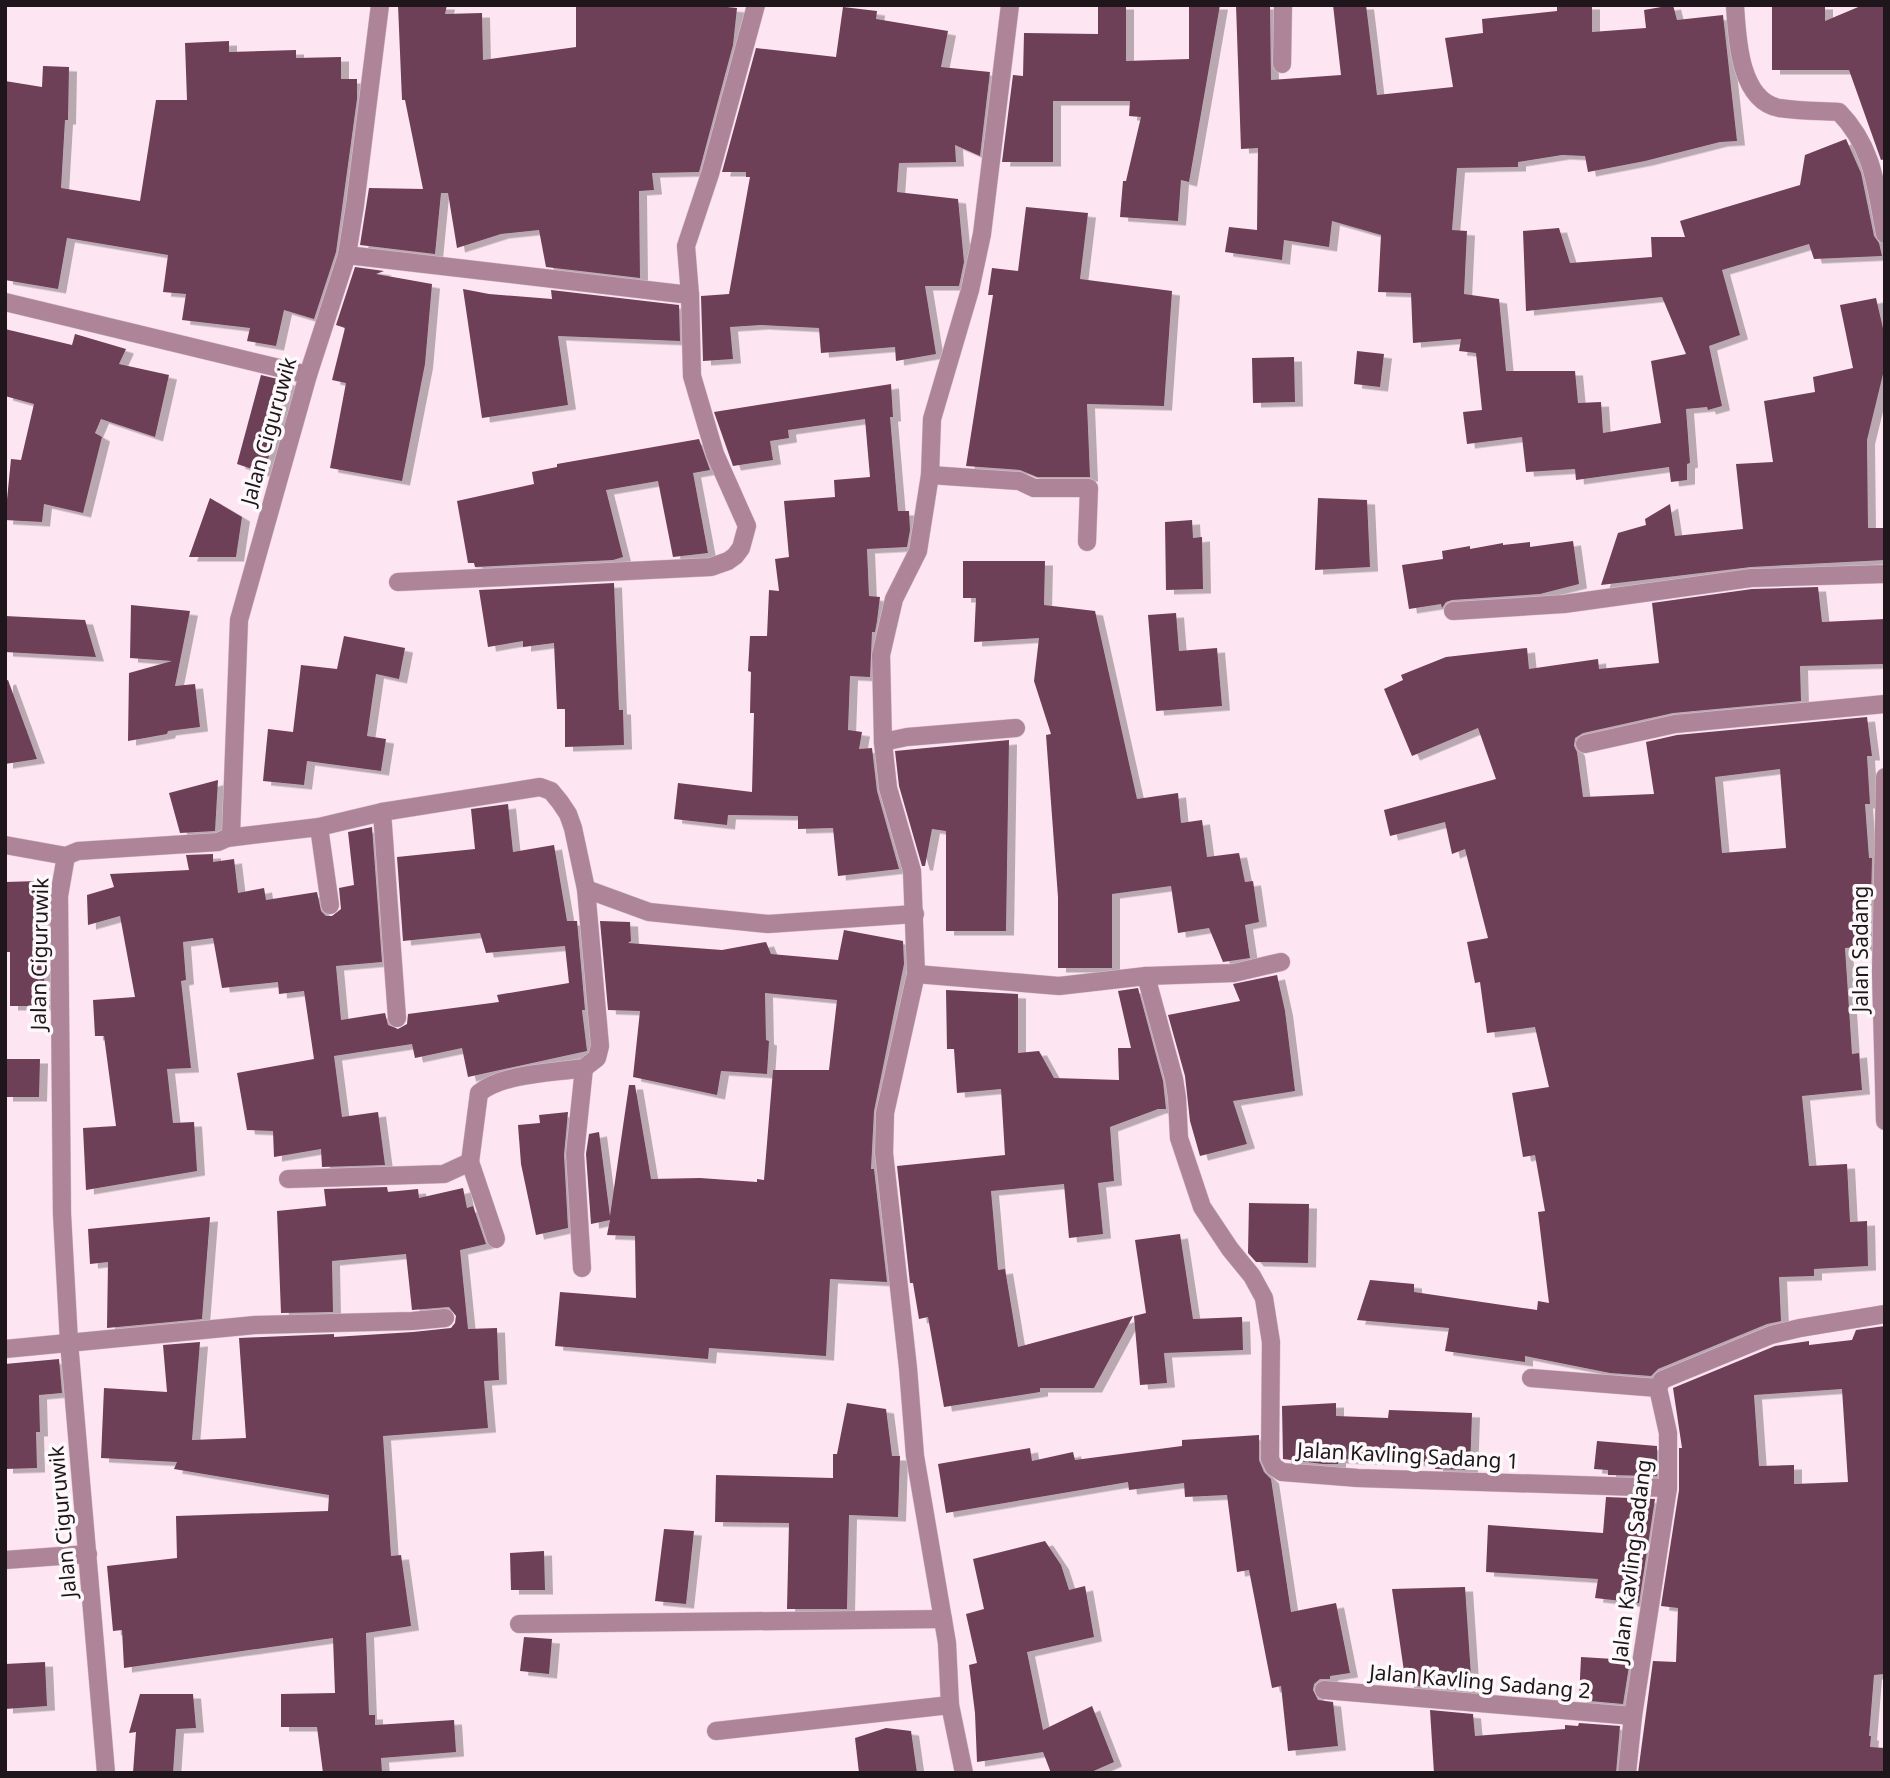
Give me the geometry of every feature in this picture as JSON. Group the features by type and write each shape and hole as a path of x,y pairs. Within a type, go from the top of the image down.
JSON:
{"street":[{"name":"Jalan Ciguruwik","path":"106,1773 69,1342 62,1214 59,910 62,869 66,856 78,851 218,842 227,838 233,828 240,611 308,375 346,255 355,205 380,5"},
{"path":"398,582 711,567 728,561 741,548 747,526 715,454 692,376 686,246 710,174 756,5"},
{"path":"964,1773 950,1704 947,1643 915,1456 883,1134 898,1046 916,974 912,871 888,788 883,743 881,655 894,599 918,551 930,475 932,419 970,290 982,234 1010,5"},
{"path":"1282,64 1283,5"},
{"path":"1735,5 1739,56 1755,92 1763,101 1777,107 1839,112 1877,153 1885,234"},
{"path":"346,255 690,295"},
{"path":"5,302 308,375"},
{"path":"930,475 1019,481 1034,488 1089,488 1087,542"},
{"path":"1453,611 1564,604 1751,578 1885,574"},
{"path":"1585,744 1675,724 1885,704"},
{"path":"883,743 907,737 1016,728"},
{"name":"Jalan Sadang","path":"1885,777 1881,972 1885,1121"},
{"path":"227,838 319,827 382,812 540,787 551,791 568,814 586,889 600,1046 597,1058 584,1068 499,1081 479,1093 470,1162 496,1239"},
{"path":"382,812 397,1018"},
{"path":"319,827 330,905"},
{"path":"5,845 66,856"},
{"path":"586,889 649,912 768,924 915,914"},
{"path":"916,974 1059,986 1146,976 1234,974 1281,962"},
{"name":"Jalan Kavling Sadang 1","path":"1146,976 1174,1079 1179,1138 1202,1207 1264,1297 1271,1342 1270,1460 1274,1467 1282,1472 1358,1478 1668,1488"},
{"path":"582,1268 575,1154 584,1068"},
{"path":"288,1179 444,1174 470,1162"},
{"path":"1531,1378 1658,1388 1662,1380 1771,1335 1885,1314"},
{"path":"5,1349 255,1325 445,1318"},
{"name":"Jalan Kavling Sadang","path":"1627,1773 1633,1716 1668,1488 1668,1433 1658,1388"},
{"path":"5,1560 88,1554"},
{"path":"520,1624 943,1619"},
{"name":"Jalan Kavling Sadang 2","path":"1324,1690 1633,1716"},
{"path":"716,1731 950,1704"}],"building":[{"path":"398,5 447,5 445,14 482,13 483,60 576,47 576,5 707,5 737,8 733,45 699,172 652,173 654,190 639,191 640,278 546,267 539,230 501,234 457,248 448,193 441,193 435,254 360,245 369,188 423,189 405,100 402,100"},
{"path":"1098,5 1126,5 1126,61 1189,59 1189,5 1220,5 1189,182 1181,180 1178,221 1120,217 1123,181 1126,181 1141,117 1129,116 1130,101 1053,101 1053,162 1002,162 1013,75 1023,76 1024,33 1098,34"},
{"path":"1236,5 1270,5 1271,80 1341,75 1333,5 1366,5 1377,95 1453,87 1445,38 1483,33 1482,19 1557,11 1557,5 1592,5 1592,32 1646,28 1644,10 1673,5 1677,20 1723,15 1737,141 1720,142 1588,172 1585,156 1562,155 1518,162 1518,167 1457,168 1452,230 1467,231 1464,294 1499,299 1506,371 1575,371 1578,403 1601,402 1603,433 1661,423 1651,361 1686,354 1662,297 1526,311 1523,231 1559,228 1570,263 1652,257 1651,237 1685,237 1680,221 1800,185 1805,155 1846,139 1861,173 1874,236 1882,256 1814,259 1809,244 1722,270 1740,335 1709,346 1722,406 1708,410 1707,407 1686,409 1690,463 1687,464 1687,480 1671,482 1669,467 1576,480 1575,469 1526,472 1522,437 1467,444 1463,412 1482,410 1476,353 1459,351 1461,339 1413,343 1411,293 1378,292 1381,235 1332,221 1329,247 1284,240 1282,260 1225,252 1229,227 1257,230 1258,148 1241,149"},
{"path":"1772,5 1825,5 1825,21 1863,5 1885,5 1885,159 1881,160 1849,70 1772,70"},
{"path":"843,7 877,11 876,19 948,31 941,67 990,72 980,156 955,145 956,162 899,163 897,192 958,199 964,262 959,286 925,286 936,354 896,361 895,347 821,353 819,328 761,325 730,327 733,359 703,361 701,296 729,294 750,177 746,177 746,172 722,172 756,48 836,57"},
{"path":"229,41 229,52 296,50 296,58 341,57 341,79 357,79 357,99 336,252 314,319 284,310 276,346 247,341 250,328 182,320 186,294 163,292 168,255 67,238 58,289 5,280 5,81 42,87 43,66 69,67 68,120 65,120 61,188 140,201 156,100 187,100 185,43"},
{"path":"1026,207 1088,213 1080,279 1172,291 1164,406 1087,404 1090,477 1037,477 1020,470 966,466 993,295 988,295 992,268 1018,271"},
{"path":"355,267 384,271 376,274 432,284 425,364 402,481 330,468 346,383 332,380 345,328 336,325"},
{"path":"463,289 552,299 551,290 679,305 680,341 558,336 568,405 482,418"},
{"path":"1876,298 1885,337 1885,366 1867,440 1868,528 1885,528 1885,560 1751,567 1601,585 1618,533 1646,525 1645,519 1670,504 1675,536 1743,529 1736,464 1773,462 1764,401 1815,392 1813,377 1853,368 1840,305"},
{"path":"5,329 72,345 75,334 126,349 119,364 169,375 155,437 101,419 95,433 102,437 83,513 44,504 42,522 5,520 11,459 21,460 34,404 5,396"},
{"path":"1357,351 1384,354 1380,387 1354,384"},
{"path":"1294,357 1295,402 1253,403 1252,358"},
{"path":"261,375 290,382 264,473 237,464"},
{"path":"891,384 893,417 890,417 898,511 909,511 910,530 907,547 867,549 869,596 880,597 875,632 872,632 870,677 850,676 848,730 862,732 859,749 872,748 877,791 899,869 838,876 833,828 798,829 798,816 728,815 727,825 674,819 678,783 752,792 754,713 750,713 750,636 767,636 769,590 779,591 775,559 789,557 784,501 835,497 834,480 870,477 865,419 788,430 789,438 770,441 773,460 733,466 714,412"},
{"path":"699,439 710,470 693,473 708,553 673,557 658,481 606,490 623,557 613,560 475,567 474,563 468,563 457,501 534,484 532,472 557,467 557,464"},
{"path":"210,498 242,517 236,557 189,557"},
{"path":"1318,498 1367,500 1370,567 1315,570"},
{"path":"1192,520 1193,538 1202,537 1203,589 1166,590 1165,522"},
{"path":"1573,541 1579,584 1540,594 1452,600 1446,602 1442,608 1441,604 1409,609 1402,565 1443,559 1442,551 1470,546 1470,549 1503,543 1530,542 1530,547"},
{"path":"963,561 1045,561 1044,605 1095,611 1137,799 1178,793 1181,823 1202,820 1207,857 1239,853 1245,882 1253,881 1259,922 1245,925 1250,958 1223,962 1209,928 1178,933 1171,886 1112,894 1112,968 1058,968 1058,897 1046,735 1051,734 1034,681 1039,638 974,642 976,598 963,598"},
{"path":"614,583 619,710 623,710 624,745 565,747 565,709 557,709 554,643 523,647 523,641 488,647 479,590"},
{"path":"1818,587 1822,622 1885,619 1885,664 1800,666 1801,701 1673,713 1583,733 1575,738 1574,746 1583,797 1654,794 1646,742 1677,735 1867,717 1872,756 1867,756 1870,804 1865,804 1869,858 1872,858 1870,946 1845,948 1852,1054 1859,1053 1862,1090 1802,1096 1809,1166 1847,1164 1850,1222 1867,1221 1868,1266 1814,1269 1814,1276 1779,1277 1781,1321 1767,1324 1658,1369 1651,1376 1610,1373 1525,1356 1525,1362 1445,1351 1449,1328 1357,1320 1370,1280 1414,1284 1414,1292 1537,1310 1538,1301 1549,1303 1538,1212 1545,1211 1535,1155 1523,1157 1512,1093 1549,1087 1535,1027 1487,1033 1480,982 1475,983 1467,942 1488,938 1465,849 1452,854 1445,822 1390,836 1384,810 1496,779 1478,728 1412,756 1384,689 1403,680 1401,675 1446,657 1527,648 1529,669 1598,659 1599,669 1659,663 1652,603 1752,589","holes":["1780,769 1786,848 1722,853 1715,777"]},
{"path":"131,605 190,611 175,686 195,684 200,727 168,731 167,734 128,741 129,673 172,661 130,658"},
{"path":"1176,613 1179,651 1217,648 1222,706 1156,711 1148,615"},
{"path":"5,616 85,620 96,657 5,652"},
{"path":"344,636 405,648 399,679 376,674 367,736 386,739 381,771 307,761 304,785 263,781 268,729 293,732 301,665 337,669"},
{"path":"8,680 37,759 5,764 5,681"},
{"path":"1009,740 1006,931 946,931 946,831 932,829 925,866 922,866 899,786 895,751"},
{"path":"218,780 215,831 180,833 169,793"},
{"path":"508,804 513,852 554,845 567,921 577,921 587,1051 468,1077 462,1048 415,1058 412,1044 334,1056 342,1117 378,1112 385,1165 322,1167 321,1149 274,1157 273,1131 247,1130 237,1073 314,1059 304,991 279,994 278,982 222,988 213,938 183,942 186,980 181,981 191,1068 167,1069 173,1123 194,1122 197,1171 86,1190 83,1128 116,1126 104,1036 95,1036 93,1000 135,997 120,916 88,925 87,895 114,887 110,874 189,870 186,855 213,854 213,862 234,859 238,893 264,888 266,900 317,892 321,911 326,916 332,916 341,909 339,888 354,885 348,832 372,827 382,962 336,966 341,1020 385,1013 388,1025 398,1029 407,1024 408,1014 499,1002 497,995 569,983 565,946 486,953 480,933 403,941 397,857 475,849 471,809"},
{"path":"39,881 37,910 45,908 44,1006 10,1006 10,952 5,952 5,882"},
{"path":"600,921 630,922 631,941 628,943 722,950 766,942 771,954 838,960 844,930 903,941 904,964 874,1111 871,1169 874,1169 887,1282 830,1279 826,1356 709,1348 708,1359 555,1346 560,1292 636,1298 635,1236 607,1235 610,1220 591,1224 586,1154 589,1134 599,1132 610,1216 629,1085 635,1085 651,1179 764,1180 773,1070 829,1070 837,1000 765,993 766,1040 769,1041 767,1074 721,1071 717,1095 633,1077 640,1011 608,1010"},
{"path":"1277,975 1285,1011 1295,1091 1233,1101 1247,1144 1200,1156 1190,1121 1185,1076 1168,1015 1240,1001 1233,984"},
{"path":"1138,988 1163,1081 1166,1109 1158,1109 1110,1127 1114,1181 1098,1183 1103,1234 1069,1238 1064,1184 991,1191 998,1270 1005,1269 1018,1347 1133,1316 1094,1388 1040,1388 1040,1392 944,1407 928,1317 919,1319 913,1283 910,1283 897,1166 1005,1155 1001,1089 957,1093 954,1049 947,1049 946,990 1018,994 1018,1053 1039,1051 1054,1078 1119,1080 1118,1048 1131,1048 1118,991"},
{"path":"5,1059 40,1059 39,1097 5,1097"},
{"path":"568,1112 564,1155 568,1228 536,1235 521,1164 518,1125 540,1123 539,1115"},
{"path":"387,1187 388,1192 418,1189 419,1198 463,1188 467,1208 473,1206 486,1244 460,1250 468,1329 497,1328 499,1380 484,1381 488,1428 383,1436 391,1556 401,1555 411,1626 366,1633 369,1715 375,1715 375,1725 454,1720 456,1752 381,1758 382,1773 323,1773 317,1727 281,1727 281,1694 335,1693 333,1638 124,1668 122,1630 113,1631 107,1566 177,1558 176,1516 328,1511 329,1495 174,1469 177,1462 101,1458 104,1388 167,1392 163,1345 200,1342 192,1440 246,1438 239,1338 334,1334 334,1337 451,1328 456,1316 449,1307 412,1310 406,1254 332,1261 333,1312 281,1313 277,1211 326,1206 324,1189"},
{"path":"1249,1203 1309,1204 1308,1263 1256,1262 1248,1253"},
{"path":"210,1217 202,1319 107,1328 108,1262 90,1264 88,1229"},
{"path":"1180,1234 1193,1319 1242,1317 1243,1350 1164,1353 1167,1383 1140,1385 1134,1316 1146,1313 1135,1240"},
{"path":"1885,1326 1885,1674 1874,1675 1869,1736 1870,1747 1885,1748 1885,1773 1638,1773 1653,1661 1676,1662 1678,1608 1661,1606 1679,1490 1679,1448 1682,1448 1673,1388 1775,1346 1809,1341 1809,1345 1852,1340 1856,1330","holes":["1842,1389 1848,1482 1794,1484 1794,1465 1759,1466 1754,1395"]},
{"path":"59,1359 62,1393 39,1395 37,1468 5,1469 5,1364"},
{"path":"847,1403 886,1409 892,1456 900,1456 898,1517 849,1515 847,1609 787,1609 789,1523 715,1522 716,1475 833,1478 833,1454 837,1454"},
{"path":"1336,1403 1336,1416 1388,1418 1389,1410 1472,1413 1470,1470 1435,1469 1435,1462 1338,1459 1338,1464 1323,1464 1283,1459 1282,1406"},
{"path":"1259,1435 1259,1460 1264,1472 1271,1479 1291,1612 1336,1603 1350,1673 1320,1679 1314,1684 1313,1690 1318,1700 1333,1702 1338,1746 1288,1751 1281,1686 1272,1688 1249,1570 1237,1572 1227,1495 1185,1497 1184,1483 1129,1490 1128,1482 946,1513 938,1464 1030,1448 1032,1461 1073,1452 1075,1460 1182,1446 1182,1440"},
{"path":"1597,1441 1657,1446 1657,1476 1608,1475 1608,1470 1594,1469"},
{"path":"1606,1497 1655,1499 1639,1603 1595,1598 1598,1579 1486,1572 1488,1525 1603,1533"},
{"path":"664,1529 694,1531 686,1604 655,1601"},
{"path":"1045,1541 1061,1565 1069,1590 1085,1586 1094,1637 1027,1652 1043,1730 1092,1706 1114,1762 1089,1773 1051,1773 1043,1752 977,1762 969,1665 977,1663 966,1614 984,1609 973,1559"},
{"path":"544,1551 545,1590 511,1590 510,1553"},
{"path":"1465,1587 1472,1691 1406,1685 1392,1589"},
{"path":"524,1637 552,1639 549,1674 520,1671"},
{"path":"1581,1657 1630,1660 1623,1704 1579,1700"},
{"path":"45,1662 47,1706 5,1709 5,1664"},
{"path":"140,1694 193,1694 196,1728 176,1729 173,1773 133,1773 136,1732 129,1733"},
{"path":"1430,1710 1473,1714 1475,1736 1565,1729 1565,1725 1578,1726 1579,1723 1620,1726 1616,1773 1434,1773"},
{"path":"886,1728 911,1731 917,1773 859,1773 855,1738"}]}
